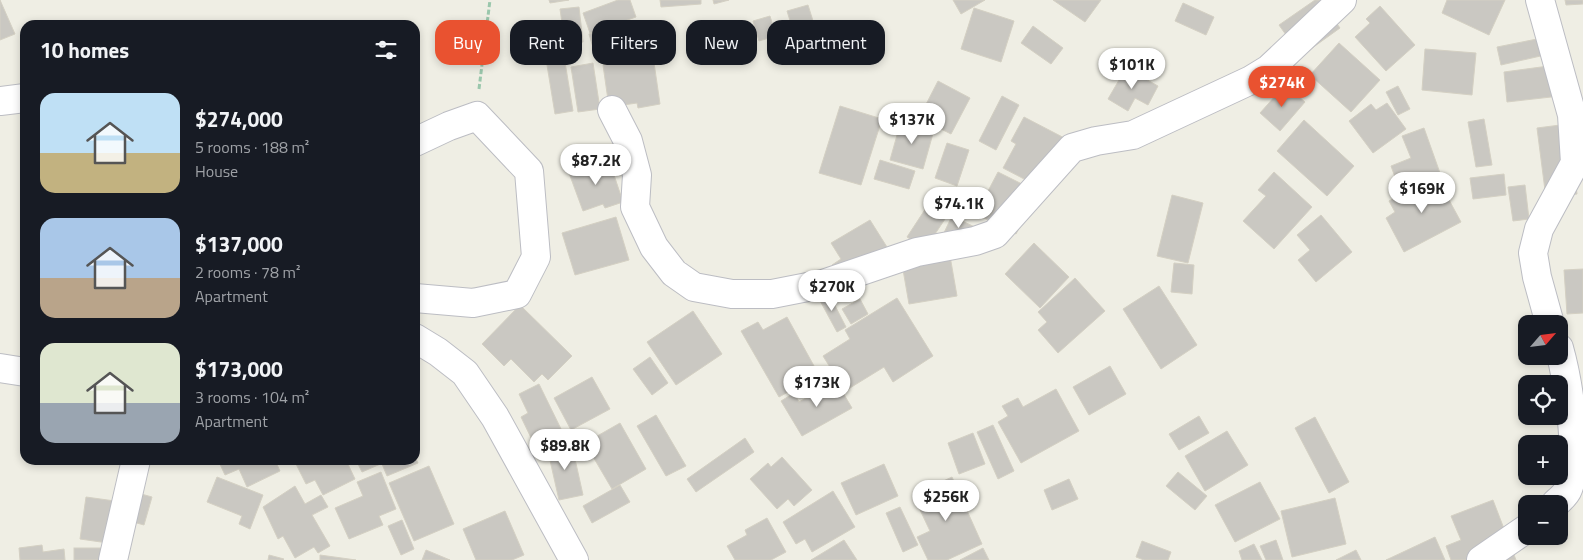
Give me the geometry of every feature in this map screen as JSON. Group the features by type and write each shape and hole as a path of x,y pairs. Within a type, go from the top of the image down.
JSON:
{"street":[{"path":"612,110 628,141 638,175 635,207 654,247 674,273 694,287 732,294 772,294 823,284 917,252 975,241 995,234 1072,148 1096,141 1133,135 1251,80 1269,69 1342,0"},
{"path":"1540,0 1572,115 1574,163 1539,229 1533,253 1537,277 1548,315"},
{"path":"0,101 20,99"},
{"path":"420,140 477,116 529,171 536,257 517,294 473,303 420,298"},
{"path":"420,341 465,373 495,418 574,560"},
{"path":"1562,365 1571,415 1573,464 1568,491 1564,495"},
{"path":"0,368 20,371"},
{"path":"113,560 135,465"},
{"path":"1481,560 1518,535"}],"path":[{"path":"477,116 485,28 490,0"}],"building":[{"path":"0,0 15,34 0,40"},
{"path":"549,0 569,0 550,3"},
{"path":"618,0 630,0 636,17 627,20 592,20 592,32 590,33 583,13"},
{"path":"660,0 701,0 701,4 661,7"},
{"path":"713,0 729,0 714,4"},
{"path":"953,0 985,0 961,14"},
{"path":"1053,0 1101,0 1085,22"},
{"path":"1315,0 1320,0 1340,28 1301,56 1279,25"},
{"path":"1447,0 1505,0 1489,35 1442,13"},
{"path":"1565,0 1583,0 1583,4 1566,5"},
{"path":"1183,3 1214,17 1206,35 1175,21"},
{"path":"808,5 813,20 790,20 787,11"},
{"path":"1380,6 1415,45 1386,71 1355,37 1370,23 1366,19"},
{"path":"579,7 580,20 562,20 560,9"},
{"path":"974,8 1014,21 1001,62 961,49"},
{"path":"770,16 771,20 767,20 767,39 759,41 756,20"},
{"path":"1033,26 1063,48 1051,64 1021,43"},
{"path":"592,33 592,44 589,34"},
{"path":"1542,38 1545,55 1501,65 1497,47"},
{"path":"1339,43 1380,80 1351,112 1310,75"},
{"path":"1425,49 1476,53 1472,95 1422,90"},
{"path":"592,63 593,65 600,109 578,112 571,67"},
{"path":"547,65 565,65 573,111 555,114"},
{"path":"603,65 654,65 660,104 638,108 637,103 609,107"},
{"path":"1556,65 1560,96 1507,102 1504,72"},
{"path":"1126,68 1158,86 1148,105 1135,98 1128,111 1108,99"},
{"path":"938,81 970,98 951,134 919,118"},
{"path":"1285,85 1305,102 1280,131 1260,113"},
{"path":"1398,86 1410,109 1398,115 1386,92"},
{"path":"1002,96 1019,105 996,150 979,141"},
{"path":"1387,103 1406,129 1373,153 1349,121 1371,104 1376,110"},
{"path":"840,106 882,119 861,185 819,173"},
{"path":"1024,117 1072,142 1047,191 1003,168 1016,144 1011,141"},
{"path":"1484,119 1492,165 1476,167 1468,122"},
{"path":"1304,120 1354,166 1327,196 1277,151"},
{"path":"901,121 934,130 923,169 890,160"},
{"path":"1568,124 1577,194 1546,198 1537,128"},
{"path":"1424,128 1440,173 1399,188 1391,166 1411,158 1402,136"},
{"path":"947,143 969,150 957,186 935,178"},
{"path":"609,160 623,202 605,208 603,204 583,211 569,173"},
{"path":"880,160 915,171 909,189 874,179"},
{"path":"998,172 1038,192 1016,234 976,214"},
{"path":"1274,172 1312,207 1274,249 1243,221 1266,196 1258,190"},
{"path":"1504,174 1506,195 1473,199 1470,178"},
{"path":"1436,176 1461,222 1404,252 1386,218 1395,212 1389,201"},
{"path":"1525,185 1529,219 1513,221 1508,187"},
{"path":"1172,195 1203,203 1188,263 1157,256"},
{"path":"926,208 945,219 925,249 907,237"},
{"path":"1321,215 1352,252 1316,282 1298,260 1310,250 1297,235"},
{"path":"952,216 985,232 941,239"},
{"path":"616,217 629,260 575,275 562,233"},
{"path":"870,220 892,255 844,284 832,265 841,259 831,243"},
{"path":"1034,243 1069,277 1040,308 1005,274"},
{"path":"950,256 957,296 909,304 902,264"},
{"path":"1174,263 1194,265 1192,294 1171,292"},
{"path":"1583,269 1583,313 1567,314 1564,270"},
{"path":"1075,278 1105,311 1058,353 1038,330 1047,322 1038,312"},
{"path":"1159,286 1197,345 1161,369 1123,309"},
{"path":"828,292 846,327 837,332 818,297"},
{"path":"897,298 933,356 893,382 884,367 845,391 823,356 850,339 845,330"},
{"path":"860,299 868,314 851,324 842,309"},
{"path":"520,305 572,356 548,380 542,374 534,382 511,359 504,366 482,344"},
{"path":"693,311 722,354 676,385 647,342"},
{"path":"787,317 819,375 779,397 741,331 758,322 763,330"},
{"path":"650,357 668,383 652,395 633,369"},
{"path":"1110,366 1126,394 1089,415 1073,387"},
{"path":"592,377 610,409 571,430 554,398"},
{"path":"836,381 852,408 802,436 781,401 794,393 799,402"},
{"path":"539,384 563,433 535,446 521,417 528,413 519,394"},
{"path":"1056,389 1079,431 1021,463 998,422 1008,416 1002,406 1018,398 1023,407"},
{"path":"656,415 686,466 666,476 637,426"},
{"path":"1199,416 1209,433 1179,450 1169,434"},
{"path":"1315,417 1349,482 1329,493 1295,428"},
{"path":"620,423 646,469 612,489 585,443"},
{"path":"993,425 1014,471 998,479 977,432"},
{"path":"1227,431 1248,465 1205,491 1185,456"},
{"path":"973,433 985,464 959,474 948,443"},
{"path":"745,438 754,452 696,492 687,479"},
{"path":"571,441 583,495 559,500 547,447"},
{"path":"782,457 812,490 794,506 788,499 777,509 750,479 768,463 771,467"},
{"path":"884,464 898,496 856,515 841,483"},
{"path":"220,465 277,465 280,471 247,487 239,469 225,475"},
{"path":"296,465 348,465 355,479 323,495 315,480 306,484"},
{"path":"358,465 378,465 362,472"},
{"path":"382,465 413,465 387,476"},
{"path":"429,466 454,524 414,541 389,483"},
{"path":"381,472 396,509 379,516 383,525 349,539 335,508 363,496 357,482"},
{"path":"1178,472 1207,496 1195,510 1166,486"},
{"path":"217,477 263,495 250,529 239,524 242,516 207,502"},
{"path":"952,477 982,544 947,560 928,560 917,537 930,531 913,495"},
{"path":"1069,479 1078,499 1052,510 1044,490"},
{"path":"1260,482 1280,519 1235,542 1215,505"},
{"path":"620,485 630,502 592,523 583,506"},
{"path":"295,486 305,504 321,495 328,507 312,515 330,546 318,553 314,547 295,558 283,536 278,539 263,507"},
{"path":"833,491 855,527 812,552 805,539 796,544 783,522"},
{"path":"134,492 152,497 144,525 126,520"},
{"path":"86,497 122,502 115,544 80,539"},
{"path":"1335,498 1346,544 1292,557 1281,511"},
{"path":"1493,500 1516,560 1451,560 1446,546 1461,540 1451,516"},
{"path":"900,507 918,545 903,552 886,513"},
{"path":"505,511 524,555 512,560 476,560 463,529"},
{"path":"767,518 786,552 771,560 735,560 727,546 747,535 745,530"},
{"path":"402,520 414,549 401,555 388,526"},
{"path":"1435,537 1445,560 1386,560"},
{"path":"844,540 857,560 811,560"},
{"path":"1276,540 1283,560 1266,560 1260,546"},
{"path":"1142,541 1171,552 1168,560 1144,560 1136,557"},
{"path":"1254,544 1262,560 1242,560 1239,551"},
{"path":"42,545 43,552 64,549 65,560 20,560 19,548"},
{"path":"74,548 109,548 109,560 74,560"},
{"path":"983,548 989,560 960,560"},
{"path":"426,550 450,560 422,560"},
{"path":"1356,550 1361,560 1336,560"},
{"path":"269,555 284,559 268,560"},
{"path":"320,555 356,560 320,560"}]}
